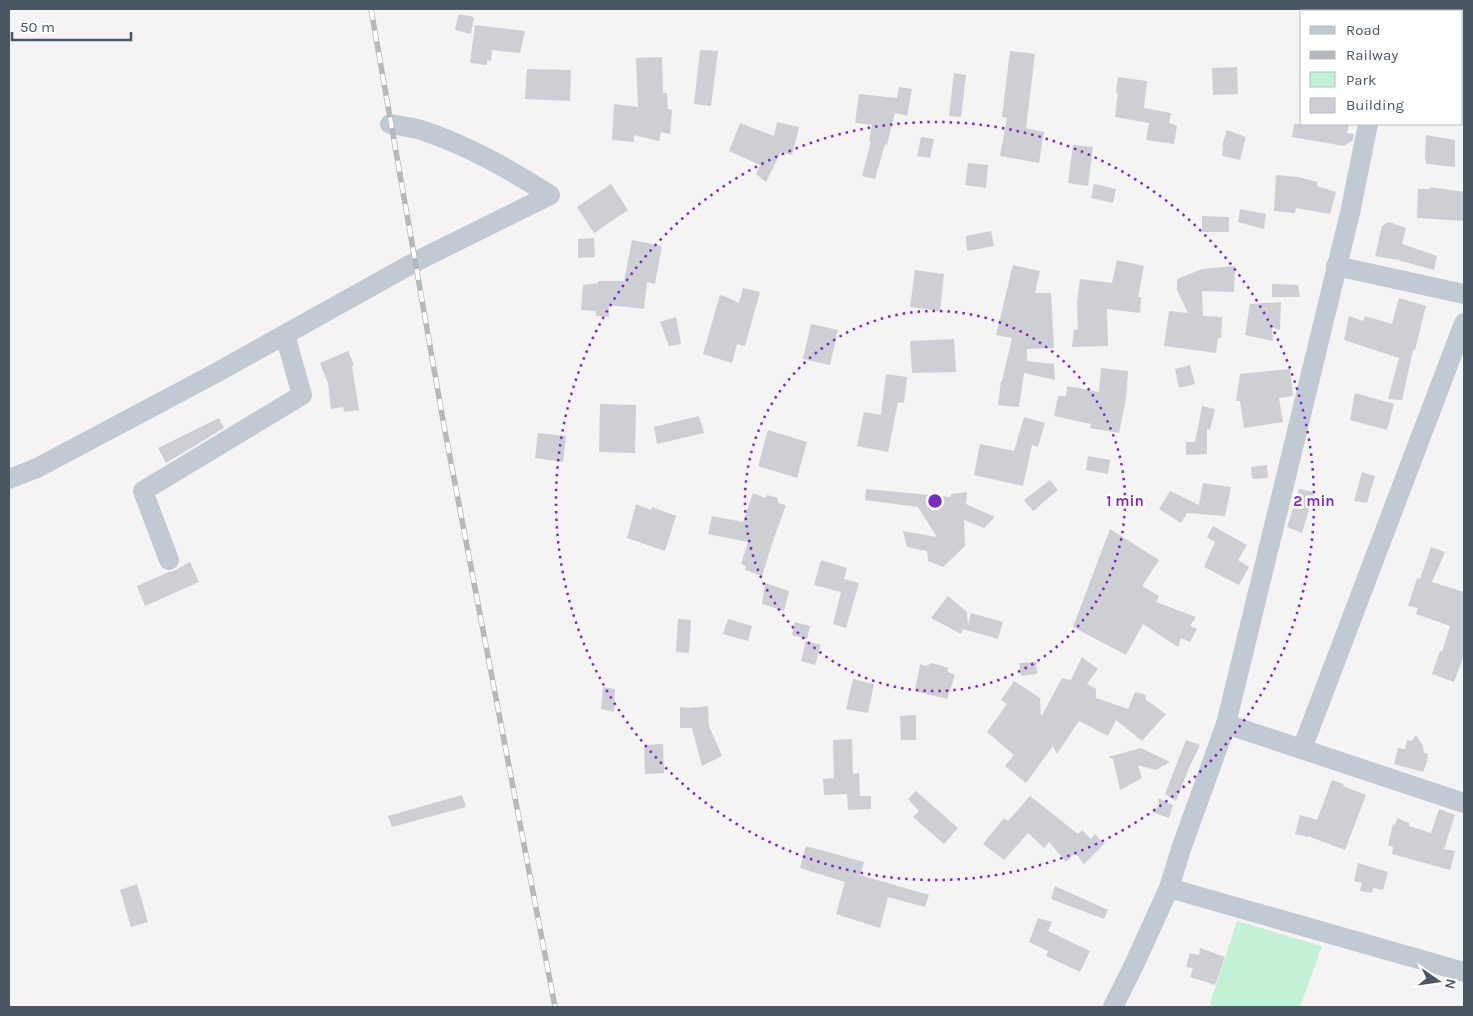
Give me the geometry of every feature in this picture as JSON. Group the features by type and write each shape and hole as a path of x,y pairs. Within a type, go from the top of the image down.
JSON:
{"street":[{"path":"9,479 37,468 214,374 415,262 550,195 508,169 464,146 420,130 390,124"},
{"path":"1112,1007 1134,965 1169,888 1226,724 1350,213 1368,125"},
{"path":"1336,266 1464,294"},
{"path":"1302,749 1464,323"},
{"path":"169,560 136,496 302,395 285,335"},
{"path":"1226,724 1464,803"},
{"path":"1169,888 1464,972"}],"green space":[{"path":"1237,921 1322,946 1300,1007 1209,1007"}],"building":[{"path":"459,14 474,17 471,34 455,30"},
{"path":"475,25 525,31 520,53 492,50 491,61 487,60 487,65 470,63"},
{"path":"700,50 718,51 711,106 694,104"},
{"path":"1010,51 1035,54 1026,128 1044,132 1039,163 1000,156 1007,118 1002,117"},
{"path":"662,57 663,93 667,93 668,109 672,110 670,134 661,132 659,141 634,135 634,142 612,140 614,104 638,107 636,58"},
{"path":"1237,67 1238,94 1213,95 1212,68"},
{"path":"527,69 571,70 570,101 525,99"},
{"path":"954,73 966,75 961,117 949,116"},
{"path":"1118,77 1147,81 1144,108 1171,113 1169,123 1177,126 1174,144 1146,140 1149,123 1115,117"},
{"path":"899,87 912,89 907,116 895,113 887,145 885,144 875,179 862,176 871,141 869,141 872,125 855,123 859,94 897,98"},
{"path":"777,122 799,127 792,155 781,152 766,182 756,174 760,165 729,151 740,123 774,136"},
{"path":"1294,124 1349,125 1347,133 1354,134 1353,140 1344,146 1292,137"},
{"path":"1227,130 1246,137 1240,160 1222,156 1222,145"},
{"path":"1426,135 1455,140 1455,167 1427,164 1425,159"},
{"path":"921,137 934,139 930,158 917,156"},
{"path":"1073,145 1093,147 1088,186 1068,183"},
{"path":"968,163 988,165 986,188 965,185"},
{"path":"1276,175 1298,177 1317,182 1317,186 1336,192 1330,214 1296,208 1295,213 1274,211"},
{"path":"611,184 628,210 594,233 577,207"},
{"path":"1094,184 1116,189 1113,203 1091,198"},
{"path":"1430,187 1464,192 1464,221 1417,218 1418,189 1430,189"},
{"path":"1240,209 1266,214 1264,229 1238,222"},
{"path":"1202,216 1229,217 1229,232 1202,232"},
{"path":"1389,222 1406,228 1402,244 1437,256 1434,270 1375,256 1382,226"},
{"path":"991,231 994,246 967,251 966,236"},
{"path":"594,238 595,257 578,258 578,239"},
{"path":"632,240 662,246 655,284 647,282 644,309 609,305 609,317 596,316 596,311 581,310 583,285 598,283 598,281 624,281"},
{"path":"1117,260 1144,266 1138,297 1141,297 1140,313 1107,309 1108,346 1072,347 1074,329 1078,330 1077,302 1080,279 1112,283"},
{"path":"1013,265 1040,271 1035,293 1051,293 1054,348 1027,349 1027,361 1054,364 1055,380 1024,373 1019,407 998,405 1001,381 1012,338 996,335"},
{"path":"1235,266 1234,292 1202,291 1203,316 1222,317 1221,338 1218,338 1216,353 1164,346 1169,311 1188,313 1177,290 1177,279 1202,269"},
{"path":"915,270 944,274 940,311 910,307"},
{"path":"1272,284 1298,285 1300,297 1272,297"},
{"path":"743,288 760,292 745,346 737,344 732,363 703,354 720,295 739,303"},
{"path":"1399,298 1426,306 1415,350 1413,350 1402,400 1388,399 1399,358 1344,340 1349,316 1363,321 1365,316 1392,324"},
{"path":"1281,302 1280,330 1272,328 1273,341 1245,335 1250,304"},
{"path":"676,317 681,344 669,346 660,322"},
{"path":"811,324 838,330 830,365 803,359"},
{"path":"954,339 956,372 912,373 910,341"},
{"path":"348,351 354,365 352,366 359,410 344,412 343,407 331,409 328,383 320,363"},
{"path":"1190,365 1195,384 1179,388 1175,369"},
{"path":"1101,368 1128,371 1126,399 1119,433 1090,428 1091,424 1054,416 1058,396 1066,396 1067,386 1099,392"},
{"path":"1290,369 1293,396 1279,398 1283,422 1244,428 1240,401 1236,401 1240,374"},
{"path":"886,374 907,377 904,403 898,402 888,452 857,446 864,412 881,415"},
{"path":"1355,393 1394,404 1387,430 1350,420"},
{"path":"600,404 636,405 635,453 599,452"},
{"path":"1202,406 1215,409 1210,430 1207,429 1207,454 1186,455 1186,442 1195,442"},
{"path":"699,416 704,433 657,444 654,427"},
{"path":"1024,417 1045,423 1038,447 1032,445 1023,486 974,475 980,444 1014,451"},
{"path":"219,418 224,428 166,463 158,448"},
{"path":"768,430 807,442 797,478 758,466"},
{"path":"538,433 566,436 563,462 535,458"},
{"path":"1088,456 1110,460 1108,474 1086,470"},
{"path":"1267,465 1268,478 1252,479 1251,467"},
{"path":"1362,472 1375,476 1367,503 1354,501"},
{"path":"1050,480 1058,490 1033,511 1024,500"},
{"path":"1203,483 1231,487 1225,516 1187,513 1181,523 1159,509 1170,491 1199,505"},
{"path":"866,489 951,497 951,494 967,492 966,504 995,517 984,528 964,520 965,546 943,567 928,561 927,551 907,547 903,531 937,537 918,507 865,500"},
{"path":"1299,489 1314,492 1302,533 1287,527"},
{"path":"753,493 765,498 767,495 778,498 778,503 786,505 762,576 745,570 746,566 741,564 748,542 708,534 712,516 743,522"},
{"path":"636,504 651,510 652,507 676,516 665,551 627,538"},
{"path":"1213,526 1247,545 1238,560 1249,567 1239,585 1204,567 1215,542 1207,537"},
{"path":"1110,529 1159,560 1142,586 1159,596 1156,602 1196,617 1190,626 1197,629 1190,642 1181,638 1178,647 1143,624 1126,655 1073,627"},
{"path":"1431,547 1445,552 1432,582 1464,592 1464,655 1454,682 1432,674 1440,651 1442,652 1450,626 1416,614 1418,608 1408,606 1417,578 1420,579"},
{"path":"821,560 847,568 844,579 859,583 846,628 833,624 841,592 814,585"},
{"path":"190,562 199,582 145,606 137,586 174,571"},
{"path":"765,583 789,591 784,611 762,604"},
{"path":"948,596 967,612 968,625 971,613 1003,622 998,639 963,629 961,634 931,618"},
{"path":"678,619 691,620 689,653 676,652"},
{"path":"728,619 752,626 748,641 723,634"},
{"path":"795,622 810,626 807,639 792,635"},
{"path":"806,641 821,645 815,665 801,661"},
{"path":"1082,657 1098,669 1087,684 1096,689 1096,698 1128,709 1135,692 1146,695 1145,699 1166,714 1142,741 1116,720 1108,736 1079,721 1057,754 1053,746 1026,783 1005,766 1014,755 987,732 1007,704 1001,700 1014,681 1040,698 1041,717 1062,678 1071,680"},
{"path":"1036,662 1037,674 1021,676 1019,663"},
{"path":"932,663 948,668 948,672 955,675 947,699 915,691 920,664 926,666"},
{"path":"853,679 874,684 868,713 846,709"},
{"path":"603,687 615,689 614,712 601,709"},
{"path":"708,706 709,726 722,756 702,766 692,728 680,728 680,707"},
{"path":"916,715 916,740 901,740 900,716"},
{"path":"1416,735 1423,746 1424,753 1428,754 1423,772 1394,764 1398,748 1405,749 1407,740 1412,741"},
{"path":"852,739 853,774 859,773 860,796 871,796 871,809 848,810 847,794 824,795 823,779 834,778 833,740"},
{"path":"1186,740 1200,745 1176,801 1165,794"},
{"path":"663,744 664,773 645,774 644,745"},
{"path":"1141,748 1170,762 1156,770 1138,765 1142,778 1120,790 1113,759 1108,757"},
{"path":"1332,780 1366,795 1345,850 1308,836 1295,834 1300,815 1317,820"},
{"path":"916,791 958,828 944,844 913,817 919,811 908,799"},
{"path":"462,795 466,807 392,827 388,816"},
{"path":"1030,796 1078,834 1082,830 1091,839 1095,834 1104,844 1084,864 1075,853 1066,862 1049,842 1044,848 1028,833 1004,860 983,844 1004,818 1008,821"},
{"path":"1158,798 1173,805 1169,818 1152,812 1159,806"},
{"path":"1439,809 1455,815 1444,849 1455,851 1450,870 1392,854 1393,847 1388,845 1393,824 1395,825 1397,818 1409,823 1409,826 1431,833"},
{"path":"806,846 864,862 860,875 929,895 925,907 888,897 880,928 836,914 845,882 800,868"},
{"path":"1358,863 1388,872 1383,890 1373,888 1372,893 1360,891 1362,883 1354,881"},
{"path":"137,884 148,922 131,927 120,890"},
{"path":"1055,886 1108,910 1104,919 1051,899"},
{"path":"1038,918 1052,922 1048,931 1090,951 1080,972 1046,956 1048,951 1029,942"},
{"path":"1200,948 1225,957 1215,985 1190,977 1193,968 1186,967 1190,953 1199,955"}],"railway":[{"path":"371,9 444,426 555,1007"}]}
